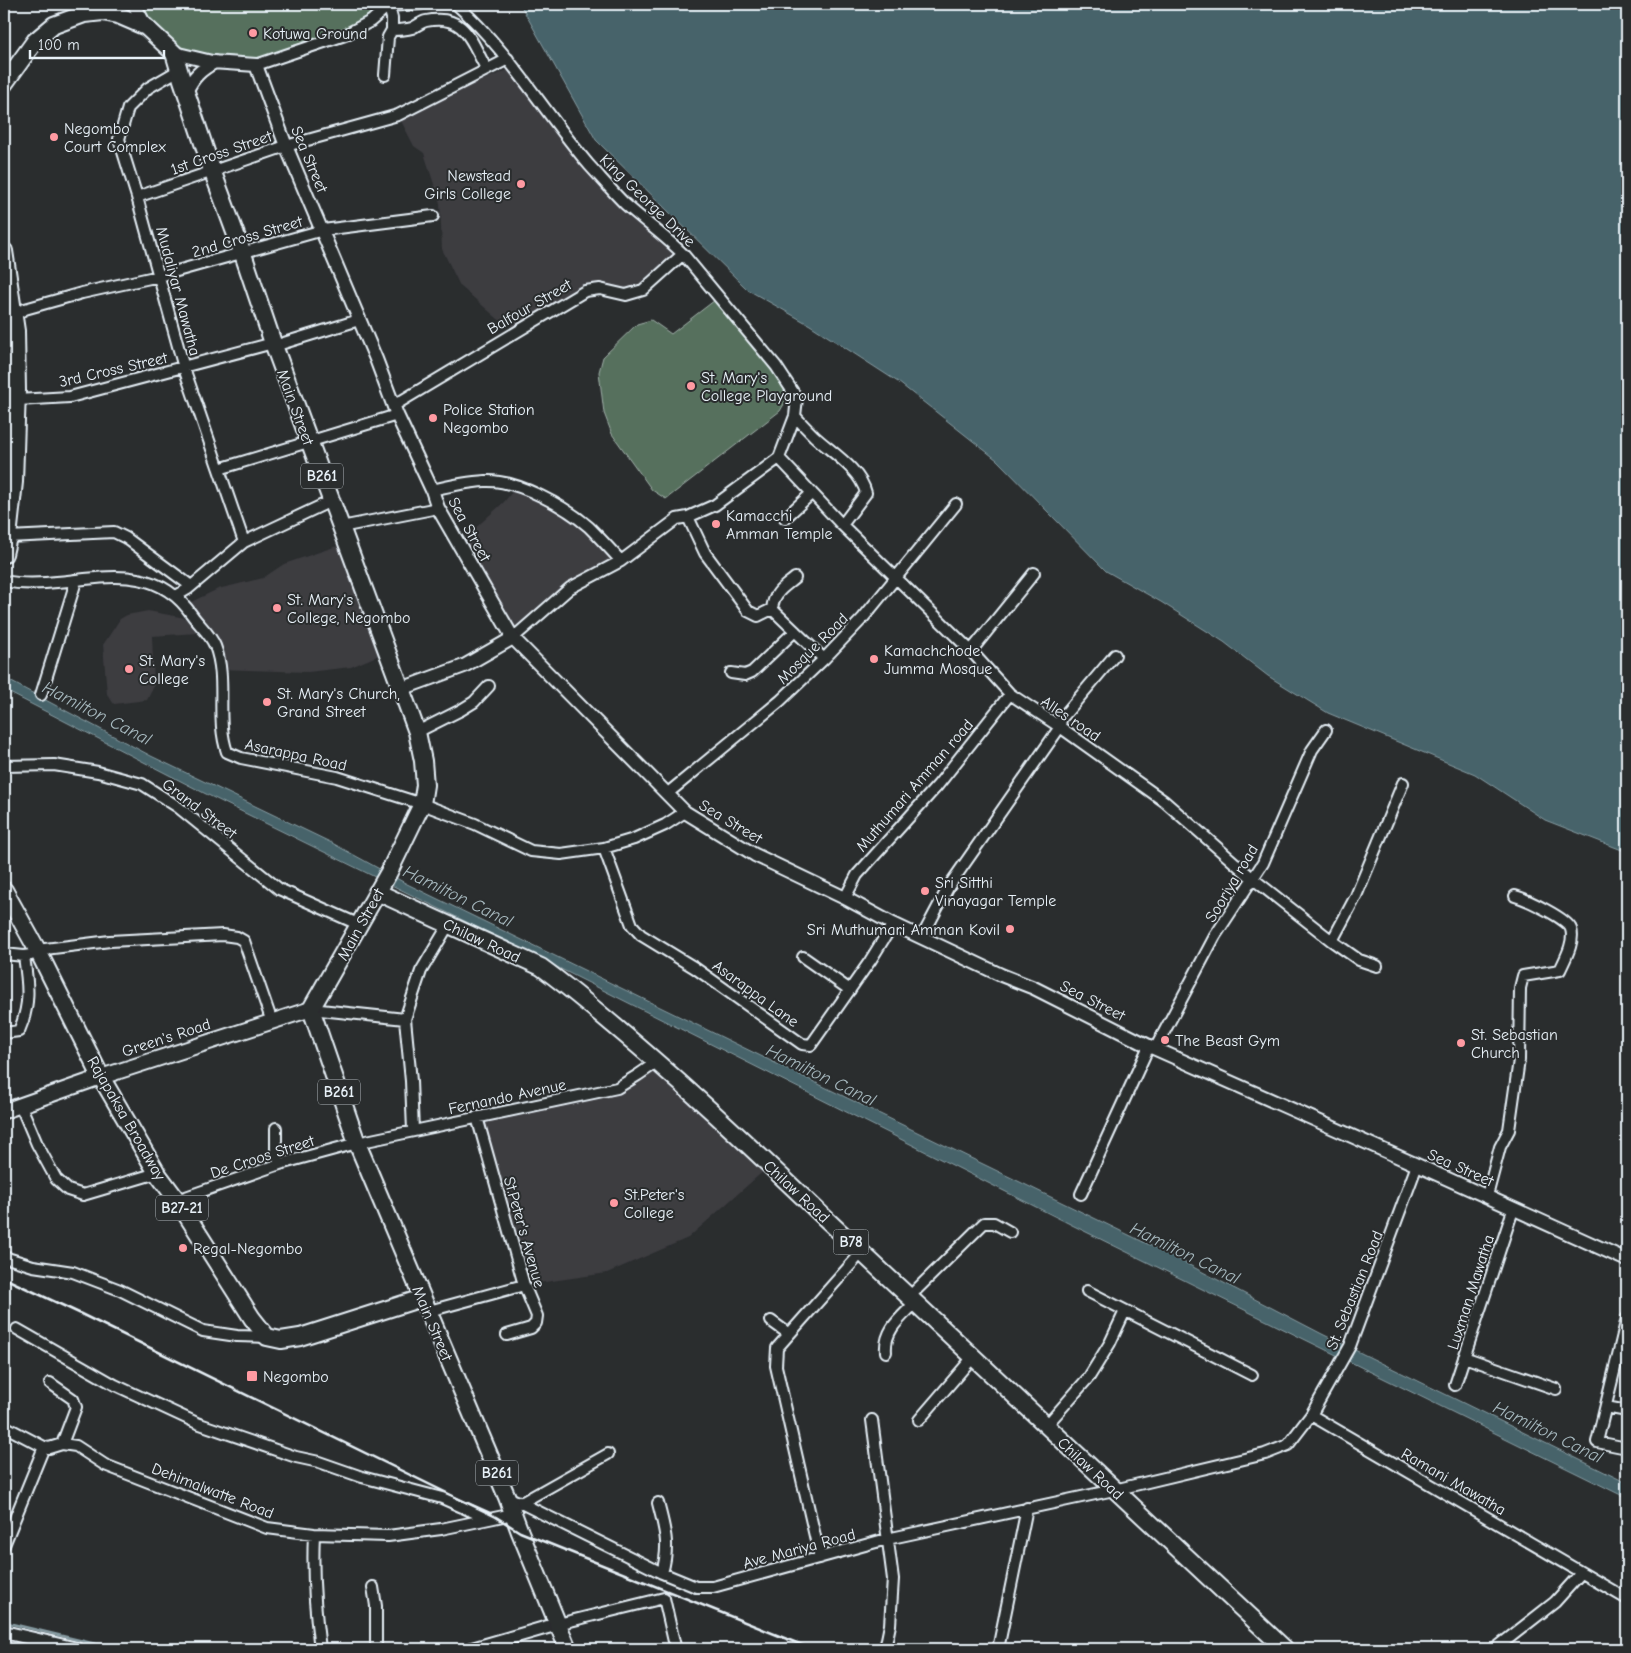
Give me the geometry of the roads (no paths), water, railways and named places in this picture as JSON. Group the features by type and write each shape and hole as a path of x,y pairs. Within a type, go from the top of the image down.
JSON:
{"main road":[{"path":"4,84 35,41 54,25 84,14 103,12 118,15 146,27 174,53"},
{"name":"Main Street","path":"174,53 212,170 243,254 273,345 417,732 423,761 425,785 422,804 389,872 311,1010 357,1143 514,1504 568,1649"},
{"path":"4,251 9,317 16,347 17,400 14,482 8,537 4,554"},
{"name":"Rajapaksa Broadway","path":"4,890 33,953 157,1173 177,1200 252,1318 268,1337"},
{"name":"Chilaw Road","path":"377,892 541,967 565,984 656,1062 913,1299 1285,1649"},
{"name":"Green's Road","path":"4,1110 101,1076 311,1010"},
{"path":"268,1337 281,1340 300,1337 426,1305"}],"street":[{"path":"84,14 101,4"},
{"path":"134,4 146,27"},
{"path":"174,53 215,62 256,65 345,35 371,21 388,5 420,4"},
{"name":"King George Drive","path":"456,4 492,39 558,127 590,166 625,204 683,254 776,366 797,398 795,416"},
{"path":"385,74 388,37 392,30 392,18 388,5"},
{"path":"392,30 410,28 425,21 441,20 459,24 474,45 487,70"},
{"name":"1st Cross Street","path":"137,197 286,146 398,115 508,59"},
{"path":"186,92 192,78 201,69 215,62"},
{"name":"Sea Street","path":"256,65 286,146 323,230 395,411 432,490 438,508 513,638 685,812 754,854 845,898 893,924 1001,975 1034,988 1152,1047 1627,1260"},
{"name":"Mudaliyar Mawatha","path":"179,70 148,88 128,108 119,139 184,368 244,542"},
{"name":"2nd Cross Street","path":"9,317 25,309 82,293 159,276 243,254 323,230 433,216"},
{"name":"Balfour Street","path":"219,469 309,442 395,411 585,291 600,290 626,295 643,290 683,254"},
{"name":"3rd Cross Street","path":"17,400 70,397 273,345 359,320"},
{"path":"401,689 464,666 513,638 570,588 621,561 677,519 688,517 715,505 779,458 795,416 815,437 839,456 864,484 866,493 842,526"},
{"name":"Alles road","path":"779,458 842,526 971,651 1010,694 1164,801 1252,878 1332,941 1358,960 1377,966"},
{"path":"432,490 486,480 521,486 562,507 588,527 621,561"},
{"path":"785,518 812,494"},
{"path":"176,596 244,542 331,501"},
{"name":"Mosque Road","path":"668,793 780,701 824,659 863,618 956,504"},
{"path":"341,527 438,508"},
{"path":"688,517 705,553 748,610 758,616 772,609"},
{"path":"8,537 114,532 126,538 191,586"},
{"path":"971,651 1034,573"},
{"name":"Asarappa Road","path":"4,581 41,584 121,576 155,582 176,596 215,645 220,669 222,739 227,752 240,758 337,776 475,824 531,851 561,854 604,848 634,839 665,825 685,812"},
{"path":"772,609 773,600 777,593 795,578"},
{"path":"41,695 76,581"},
{"path":"772,609 824,659"},
{"path":"731,673 745,675 752,672 795,631"},
{"path":"922,937 949,886 1060,727 1061,719 1115,655"},
{"path":"417,732 468,706 489,686"},
{"name":"Muthumari Amman road","path":"845,898 857,875 938,785 1010,694"},
{"name":"Sooriya road","path":"1081,1194 1152,1047 1216,936 1252,878 1263,864 1312,750 1326,730"},
{"name":"Grand Street","path":"4,766 54,764 98,772 142,784 178,807 279,889 360,925"},
{"path":"1332,941 1356,896 1403,783"},
{"name":"Asarappa Lane","path":"604,848 632,925 641,935 696,968 802,1044 812,1045 893,924"},
{"path":"1487,1196 1500,1147 1509,1130 1519,1060 1520,988 1523,976 1560,970 1570,945 1572,931 1568,924 1528,900 1515,896"},
{"path":"413,1131 411,1081 405,1019 421,971 449,924"},
{"path":"4,954 33,953 110,941 222,935 237,936 244,941 272,1022"},
{"path":"4,1033 19,1031 24,1020 29,998 33,953"},
{"path":"803,957 850,990"},
{"path":"311,1010 405,1019"},
{"name":"Fernando Avenue","path":"357,1143 617,1088 638,1076 656,1062"},
{"path":"20,1104 56,1179 68,1190 83,1194 157,1173"},
{"name":"St.Peter's Avenue","path":"477,1117 524,1285 537,1316 536,1323 531,1328 507,1335"},
{"path":"276,1128 276,1151 280,1164"},
{"name":"De Croos Street","path":"177,1200 280,1164 357,1143"},
{"name":"St. Sebastian Road","path":"1114,1490 1265,1454 1288,1445 1311,1415 1350,1346 1417,1165"},
{"name":"Luxman Mawatha","path":"1455,1385 1514,1210"},
{"path":"886,1352 885,1342 889,1331 913,1299 984,1223 994,1223 1010,1232"},
{"path":"820,1558 776,1366 777,1348 862,1252"},
{"path":"4,1257 33,1266 73,1272 120,1290 203,1331 237,1336 268,1337"},
{"path":"426,1305 524,1285"},
{"path":"1087,1291 1252,1375"},
{"path":"1046,1426 1089,1377 1110,1343 1125,1311"},
{"path":"1627,1318 1598,1442 1627,1448"},
{"path":"771,1321 789,1334"},
{"path":"17,1329 115,1385 197,1423 296,1457 320,1462 362,1477 442,1498 487,1518"},
{"path":"919,1420 974,1356"},
{"path":"1464,1357 1556,1389"},
{"path":"50,1383 72,1399 76,1407 62,1444"},
{"path":"1606,1407 1627,1411"},
{"name":"Ramani Mawatha","path":"1311,1415 1627,1599"},
{"path":"872,1420 893,1579 890,1625 885,1649"},
{"path":"4,1426 44,1447 4,1546"},
{"name":"Dehimalwatte Road","path":"44,1447 49,1448 62,1444 76,1446 105,1465 267,1528 314,1534 388,1536 442,1528 487,1518 514,1504"},
{"path":"514,1504 608,1454"},
{"name":"Ave Mariya Road","path":"514,1504 662,1573 696,1587 714,1587 887,1539 1114,1490"},
{"path":"658,1503 666,1534 667,1555 662,1573"},
{"path":"998,1649 1026,1508"},
{"path":"314,1534 312,1568 314,1607 320,1649"},
{"path":"1495,1649 1555,1602 1581,1573"},
{"path":"373,1588 376,1606 376,1649"},
{"path":"472,1649 558,1624 664,1598 675,1646"},
{"path":"4,1632 52,1647 77,1649"}],"water":[{"path":"520,4 1627,4 1627,852 1545,820 1475,774 1328,713 1268,676 1224,642 1161,602 1106,571 997,460 898,382 810,325 748,290 596,140"},
{"path":"4,678 151,756 332,843 407,884 1168,1254 1322,1334 1627,1483 1627,1498 1076,1227 489,933 204,793 4,690"}],"waterway":[{"path":"4,1622 104,1646"}],"railway":[{"path":"4,1278 496,1517 520,1532 812,1649"}],"place":[{"name":"Kotuwa Ground","path":"253,33"},
{"name":"Negombo Court Complex","path":"54,137"},
{"name":"Newstead Girls College","path":"521,184"},
{"name":"St. Mary's College Playground","path":"691,386"},
{"name":"Police Station Negombo","path":"433,418"},
{"name":"Kamacchi Amman Temple","path":"716,524"},
{"name":"St. Mary's College, Negombo","path":"277,608"},
{"name":"Kamachchode Jumma Mosque","path":"874,659"},
{"name":"St. Mary's College","path":"129,669"},
{"name":"St. Mary's Church, Grand Street","path":"267,702"},
{"name":"Sri Sitthi Vinayagar Temple","path":"925,891"},
{"name":"Sri Muthumari Amman Kovil","path":"1010,929"},
{"name":"The Beast Gym","path":"1165,1040"},
{"name":"St. Sebastian Church","path":"1461,1043"},
{"name":"St.Peter's College","path":"614,1203"},
{"name":"Regal-Negombo","path":"183,1248"},
{"name":"Negombo","path":"252,1376"}],"water label":[{"name":"Hamilton Canal","path":"97,713"},
{"name":"Hamilton Canal","path":"458,896"},
{"name":"Hamilton Canal","path":"821,1075"},
{"name":"Hamilton Canal","path":"1185,1253"},
{"name":"Hamilton Canal","path":"1548,1432"}]}
